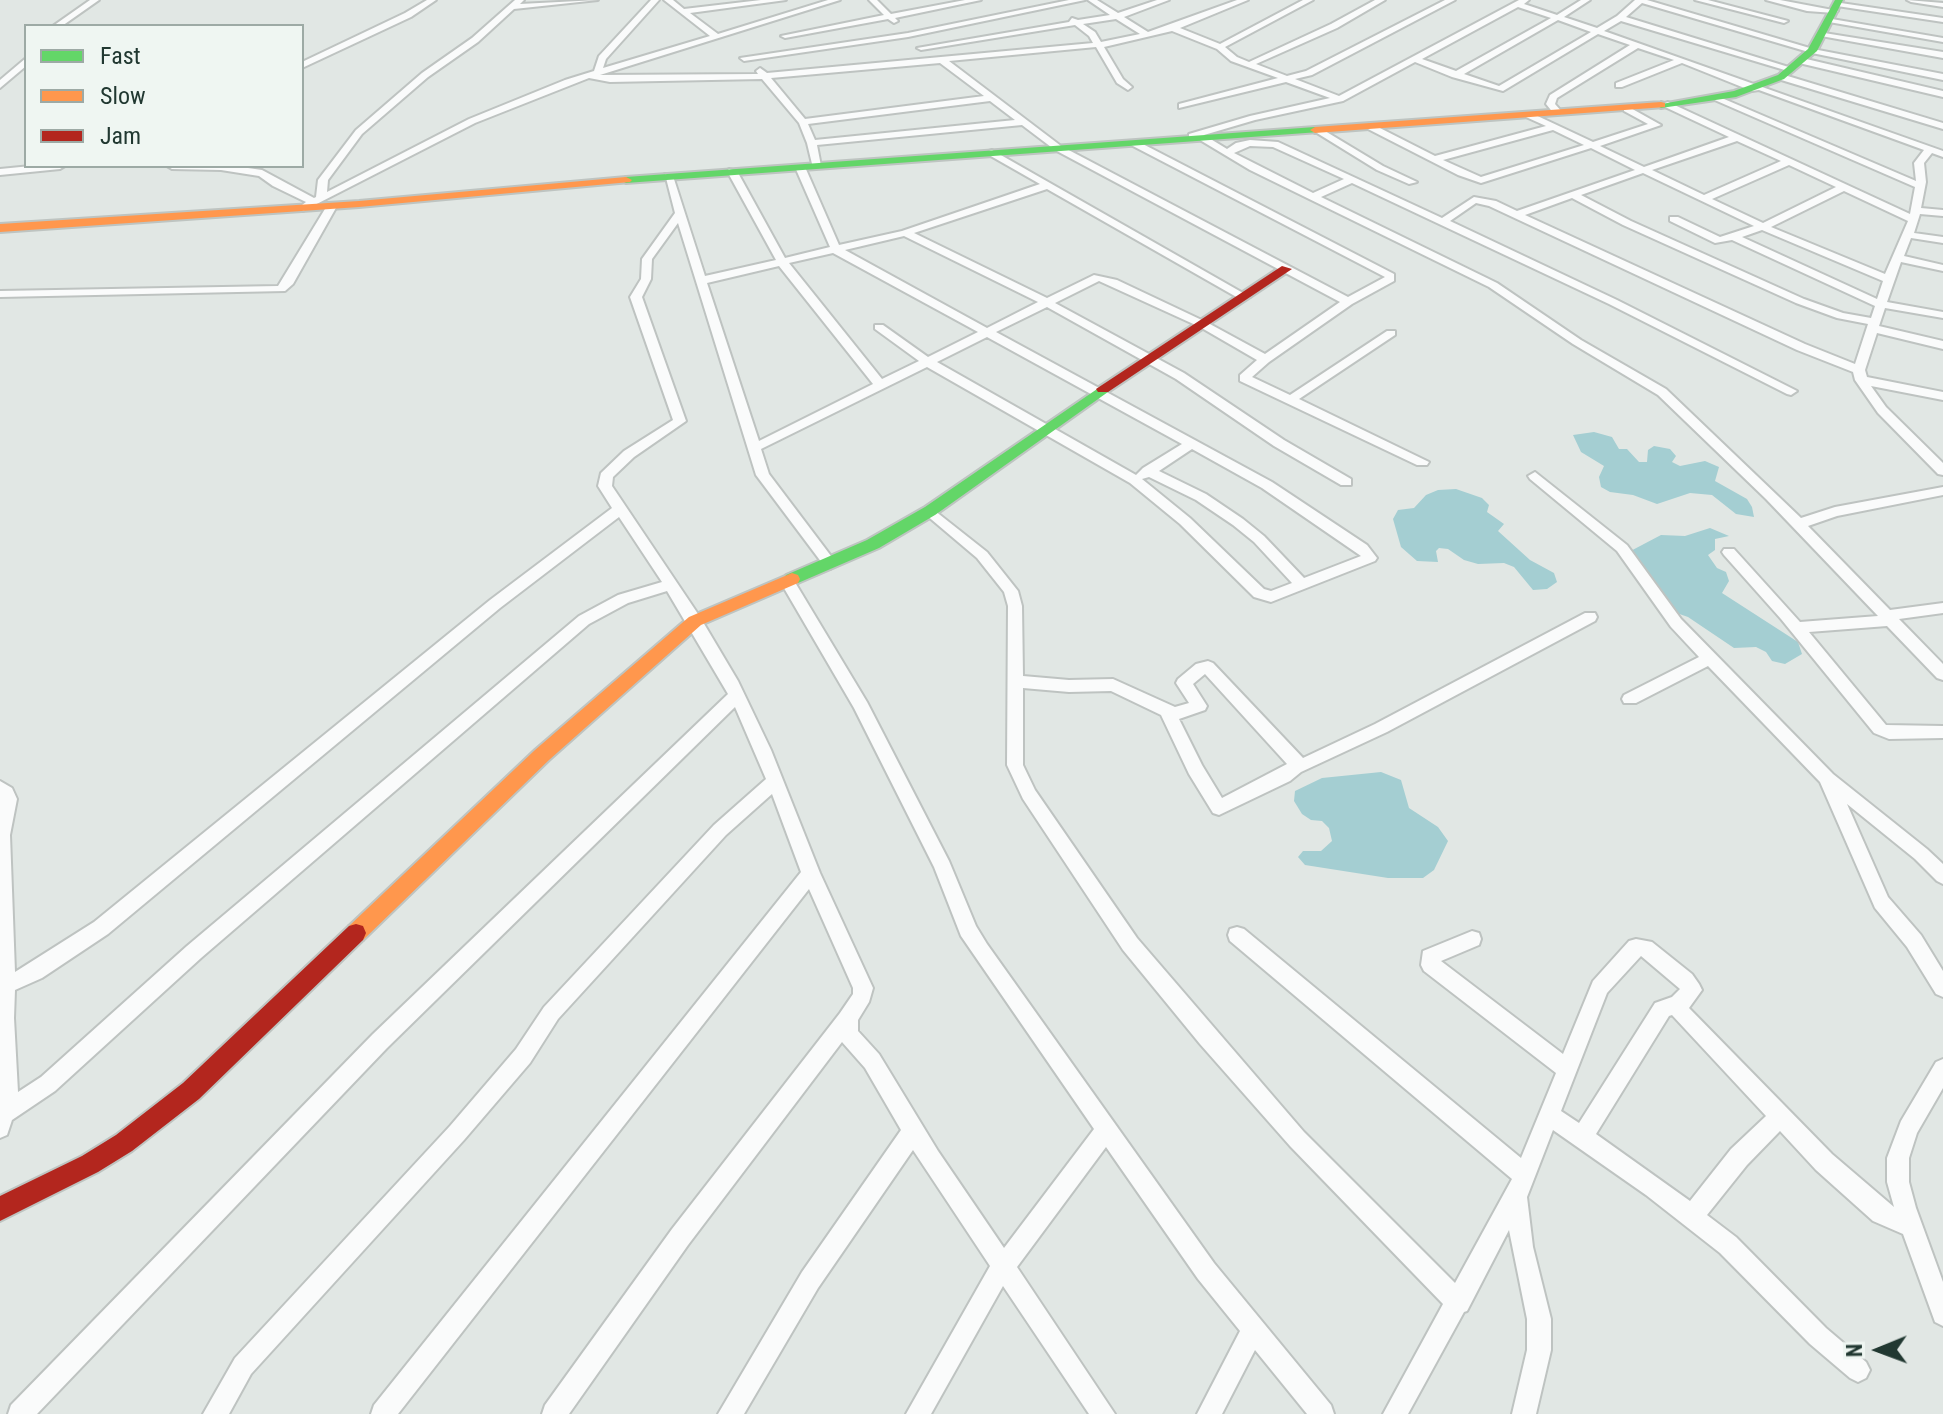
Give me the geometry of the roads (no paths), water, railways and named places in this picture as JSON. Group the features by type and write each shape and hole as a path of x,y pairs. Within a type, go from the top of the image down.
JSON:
{"street":[{"path":"60,24 95,0"},
{"path":"304,64 408,15 432,0"},
{"path":"0,294 281,289 287,284 326,174 359,132 520,0"},
{"path":"511,7 594,0"},
{"path":"593,74 602,58 655,0"},
{"path":"668,0 717,37"},
{"path":"683,11 782,0"},
{"path":"317,203 472,121 593,74 836,0"},
{"path":"785,36 977,0"},
{"path":"1043,0 1092,34 1120,81 1128,87"},
{"path":"1081,0 908,35 744,58 765,76 803,122 812,143 808,166 836,250 1267,485 1370,555 1366,561 1271,597 1259,593 1141,476"},
{"path":"1092,0 1147,35"},
{"path":"921,48 1118,16 1165,0"},
{"path":"593,74 610,79 765,76 1099,44 1173,28 1244,0"},
{"path":"1220,47 1309,0"},
{"path":"1248,65 1334,26 1381,0"},
{"path":"1182,106 1309,73 1451,0"},
{"path":"1455,75 1507,48 1586,0"},
{"path":"1417,60 1500,89 1620,18 1640,0 1943,126"},
{"path":"1699,0 1784,21"},
{"path":"1770,0 1943,40"},
{"path":"1911,0 1943,5"},
{"path":"879,2 930,62"},
{"path":"1180,139 1253,118 1340,99 1521,2 1943,154"},
{"path":"1832,14 1943,20"},
{"path":"1832,14 1943,55"},
{"path":"1435,159 1556,120 1714,98 1757,88 1796,64 1832,14"},
{"path":"1620,18 1796,64 1943,94"},
{"path":"1173,28 1220,47 1248,65 1340,99"},
{"path":"1556,120 1550,104 1553,97 1638,44"},
{"path":"1619,85 1682,60"},
{"path":"943,61 1058,148 1348,302"},
{"path":"0,85 24,63"},
{"path":"1796,64 1943,77"},
{"path":"803,122 993,98"},
{"path":"1714,98 1920,186"},
{"path":"1668,105 1842,188 1915,215 1943,213"},
{"path":"1371,127 1481,180 1656,125 1627,109"},
{"path":"0,228 732,171 1529,115 1556,120 1594,145 1703,199 1890,280"},
{"path":"812,143 1025,122"},
{"path":"1320,131 1380,168 1412,182"},
{"path":"1203,138 1313,197 1493,285 1577,342 1662,392 1798,524 1943,674"},
{"path":"1514,215 1736,138"},
{"path":"1134,143 1390,276 1390,279 1348,302 1265,359 1244,378 1422,462"},
{"path":"1227,153 1250,143 1275,144 1444,221 1791,391"},
{"path":"1860,375 1880,304 1915,215 1920,186 1919,163 1930,149"},
{"path":"992,153 1244,297"},
{"path":"1703,199 1788,162"},
{"path":"0,172 40,168"},
{"path":"228,168 262,173 279,186 317,203"},
{"path":"732,171 783,263 881,386"},
{"path":"668,176 763,475 830,564"},
{"path":"1313,197 1352,179"},
{"path":"700,281 905,233 1045,186"},
{"path":"1674,219 1717,241 1762,227 1842,188"},
{"path":"1572,194 1627,223 1800,301 1943,345"},
{"path":"1444,221 1474,200 1492,203 1860,375 1943,396"},
{"path":"554,1414 717,1187 847,1020 862,996 863,988 736,696 672,584 605,486 606,476 629,454 680,421 636,297 646,279 647,259 681,212"},
{"path":"905,233 1048,303 1180,376 1279,443 1346,482"},
{"path":"1909,235 1943,240"},
{"path":"1732,236 1880,304 1943,315"},
{"path":"1899,258 1943,268"},
{"path":"0,1209 102,1157 191,1091 542,755 695,621 873,544 930,511 1044,428 1286,269"},
{"path":"754,448 1083,283 1103,277 1204,325 1265,359"},
{"path":"879,327 928,362 1044,428 1141,476 1201,497 1259,539 1302,585"},
{"path":"1290,400 1391,333"},
{"path":"1860,375 1896,425 1943,471"},
{"path":"1141,476 1193,443"},
{"path":"1535,476 1622,548 1676,623 1827,778 1921,854 1943,876"},
{"path":"1798,524 1835,512 1943,491"},
{"path":"3,986 35,972 101,928 495,604 621,508"},
{"path":"930,511 982,555 1011,591 1015,606 1015,765 1019,779 1130,944 1297,1139 1459,1303"},
{"path":"1729,552 1797,628 1880,729 1889,733 1943,732"},
{"path":"788,583 861,706 943,866 968,930 1206,1271 1322,1414"},
{"path":"2,1120 48,1084 206,941 584,620 623,599 672,584"},
{"path":"1797,628 1888,618 1943,608"},
{"path":"1168,713 1195,769 1219,808 1284,776 1298,765 1308,764 1381,728 1590,617"},
{"path":"1630,699 1710,658"},
{"path":"1016,681 1069,686 1113,685 1168,713 1198,708 1184,683 1201,668 1208,667 1298,765"},
{"path":"20,1414 380,1041 736,696"},
{"path":"1827,778 1881,902 1914,941 1943,988"},
{"path":"215,1414 243,1366 457,1133 523,1056 551,1013 720,830 775,781"},
{"path":"0,788 8,799 1,835 4,1018 9,1087 2,1120"},
{"path":"383,1414 811,873"},
{"path":"1237,935 1520,1185 1522,1247 1539,1319 1539,1350 1524,1414"},
{"path":"1472,939 1430,957 1431,965 1567,1069"},
{"path":"1395,1414 1459,1303 1520,1185 1600,987 1636,947 1650,952 1690,986 1690,993 1678,1004 1662,1009 1583,1136"},
{"path":"1678,1004 1681,1013 1705,1040 1855,1192 1881,1213 1911,1226"},
{"path":"847,1020 848,1034 872,1061 913,1131 1103,1414"},
{"path":"1941,1305 1898,1182 1898,1158 1908,1128 1943,1069"},
{"path":"1548,1114 1583,1136 1728,1245 1818,1336 1858,1370"},
{"path":"1692,1216 1739,1157 1781,1116"},
{"path":"918,1414 1003,1265 1106,1130"},
{"path":"730,1414 810,1280 913,1131"},
{"path":"1209,1414 1254,1329"}],"water":[{"path":"1594,432 1612,437 1619,449 1627,449 1639,462 1647,462 1648,450 1654,446 1670,449 1676,456 1672,462 1680,466 1705,461 1719,467 1715,481 1747,499 1754,517 1736,514 1712,495 1690,493 1657,504 1633,495 1610,492 1601,487 1599,477 1604,466 1581,452 1573,435"},
{"path":"1456,489 1482,498 1489,505 1487,512 1504,524 1498,531 1530,560 1554,573 1557,582 1547,589 1533,590 1514,567 1504,563 1478,564 1464,560 1448,549 1439,548 1436,551 1438,562 1417,561 1401,547 1393,519 1398,510 1414,508 1426,495 1438,490"},
{"path":"1710,528 1729,536 1715,539 1715,550 1708,555 1717,568 1726,572 1729,581 1722,593 1798,642 1802,654 1785,664 1772,661 1766,652 1756,647 1734,648 1688,617 1668,610 1623,555 1661,535 1685,536"},
{"path":"1381,772 1401,780 1409,808 1438,827 1448,841 1434,870 1423,878 1388,878 1305,865 1298,857 1303,851 1321,851 1332,841 1329,828 1322,821 1311,820 1302,814 1294,801 1295,791 1322,778"}]}
